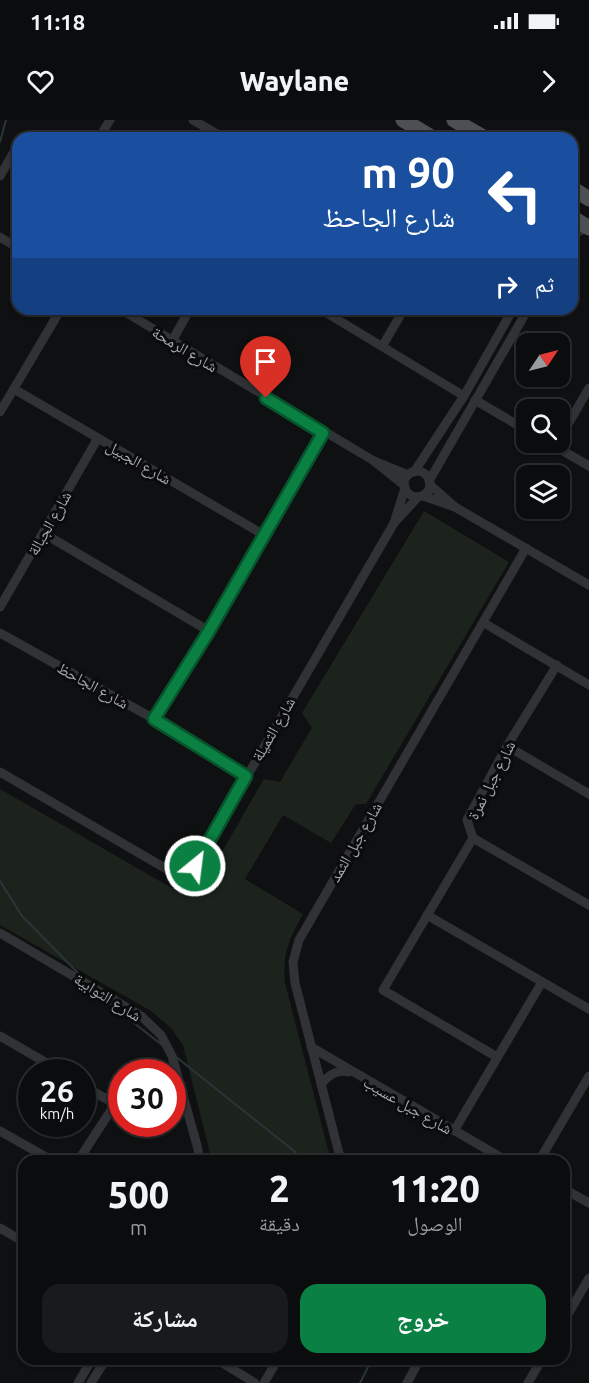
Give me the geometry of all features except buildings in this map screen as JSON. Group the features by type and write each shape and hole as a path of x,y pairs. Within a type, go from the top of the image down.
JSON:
{"main road":[{"path":"403,120 423,132"},
{"path":"454,120 475,132"}],"street":[{"path":"193,120 214,132"},
{"path":"0,176 12,155"},
{"path":"0,412 57,315"},
{"name":"شارع الرمحة","path":"130,315 323,433 374,461"},
{"path":"172,341 187,315"},
{"path":"330,315 464,396"},
{"path":"382,345 400,315"},
{"path":"394,523 411,474 464,396 510,315"},
{"path":"394,523 421,496 525,315"},
{"path":"570,418 589,388"},
{"name":"شارع الجبيل","path":"14,389 264,535"},
{"path":"475,400 516,424"},
{"path":"154,719 209,631 323,433"},
{"name":"شارع الجبالة","path":"0,607 98,438"},
{"path":"570,453 589,466"},
{"path":"374,461 411,474 424,474 429,482 455,507"},
{"path":"374,461 405,487 409,494 455,507 589,585"},
{"name":"شارع الثميلة","path":"0,772 175,874 185,873 195,866 394,523"},
{"path":"43,533 209,631"},
{"name":"شارع جبل الثمد","path":"339,1155 295,983 293,962 299,940 526,548"},
{"path":"484,623 589,685"},
{"name":"شارع الجاحظ","path":"0,633 154,719 246,776"},
{"name":"شارع جبل نمرة","path":"497,1057 383,990 472,838 466,820 507,746 557,665"},
{"path":"507,746 589,794"},
{"path":"472,838 588,903"},
{"path":"427,915 589,1009"},
{"name":"شارع الثوابية","path":"0,933 141,1016 161,1035 172,1056 198,1155"},
{"path":"454,1131 542,982"},
{"path":"0,1036 40,1059"},
{"name":"شارع جبل عسيب","path":"311,1047 496,1155"},
{"path":"321,1084 330,1075 342,1070 353,1072"},
{"path":"543,1155 589,1076"},
{"path":"96,1093 115,1104 96,1133"},
{"path":"0,1131 42,1155"},
{"path":"82,1155 94,1137"},
{"path":"570,1193 589,1203"},
{"path":"0,1228 18,1238"},
{"path":"570,1311 589,1278"},
{"path":"78,1383 88,1365"},
{"path":"91,1383 102,1365"},
{"path":"226,1365 255,1383"},
{"path":"264,1383 274,1365"},
{"path":"407,1383 417,1365"},
{"path":"528,1383 538,1365"}],"shaded area":[{"path":"424,511 509,562 366,804 356,804 331,843 283,815 245,879 303,914 288,947 285,983 329,1155 210,1155 183,1045 171,1028 151,1011 0,925 0,789 177,891 192,891 205,881 264,779 280,782 312,728 302,713"}],"waterway":[{"path":"0,142 6,120"},
{"path":"0,881 22,916 82,977"},
{"path":"105,1000 162,1045"},
{"path":"175,1056 297,1155"},
{"path":"360,1383 369,1365"}],"route":[{"path":"195,866 246,776 154,719 209,631 323,433 266,398"}]}
